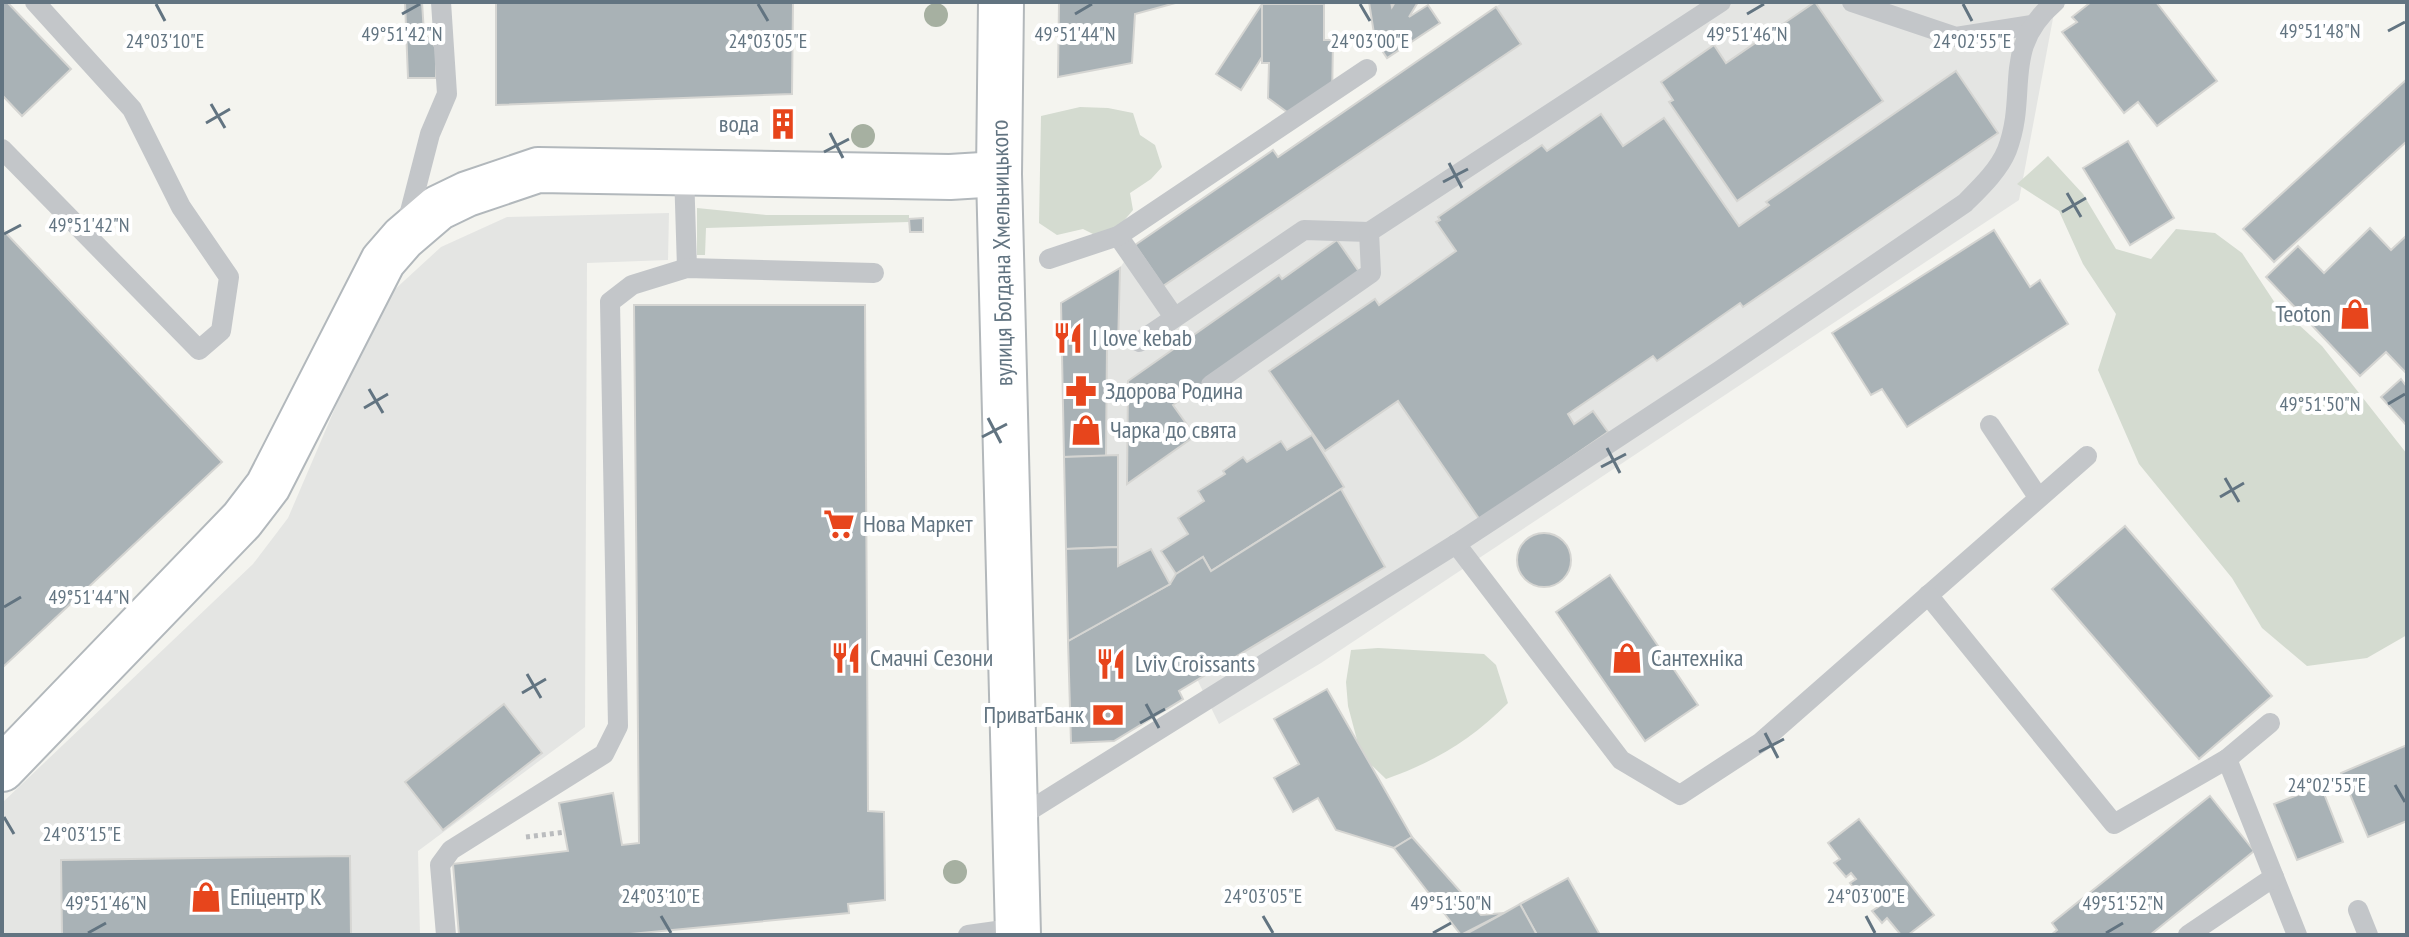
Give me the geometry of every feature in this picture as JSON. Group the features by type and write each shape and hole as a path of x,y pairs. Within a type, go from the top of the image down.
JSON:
{"main road":[{"name":"вулиця Богдана Хмельницького","path":"994,10 1018,931"},
{"path":"2,769 242,520 268,486 378,271 403,238 438,208 467,194 538,170 950,177 999,174"}],"lane":[{"path":"2,149 199,350 221,331 229,277 181,207 132,109 35,2"},
{"path":"403,238 430,134 447,94 441,2"},
{"path":"1139,342 1304,230 1369,232 1721,2"},
{"path":"1852,2 1956,37 2032,25"},
{"path":"1016,819 1456,544 1719,371 1965,203 1995,170 2007,151 2016,116 2022,44 2032,25 2055,2"},
{"path":"1049,259 1118,236 1367,69"},
{"path":"684,172 687,268"},
{"path":"1211,385 1371,273 1369,232"},
{"path":"1118,236 1174,317"},
{"path":"446,935 440,865 451,850 604,754 618,726 610,302 632,285 687,268 874,273"},
{"path":"1990,425 2038,497"},
{"path":"1456,544 1621,760 1680,795 1761,742 2087,456"},
{"path":"1928,595 2114,824 2227,759 2270,723"},
{"path":"2227,759 2297,935"},
{"path":"2188,935 2274,877"},
{"path":"2358,910 2368,935"},
{"path":"968,935 1018,931"}],"shaded area":[{"path":"1503,2 2068,2 2054,13 2019,200 1321,663 1219,724 1155,593 1068,641 1061,303 1120,268 1135,245 1273,150 1278,156"},
{"path":"1080,107 1133,113 1140,135 1155,145 1162,167 1130,193 1133,210 1122,223 1097,236 1083,229 1057,235 1039,223 1041,116"},
{"path":"2048,156 2083,194 2116,249 2151,259 2176,229 2215,233 2242,253 2275,303 2322,346 2407,454 2407,635 2367,658 2307,666 2262,628 2232,578 2139,464 2098,370 2116,314 2083,264 2059,211 2017,184"},
{"path":"697,208 766,215 909,215 909,222 706,228 705,255 697,255"},
{"name":"Епіцентр К","path":"669,213 668,260 587,263 585,727 418,851 420,935 2,935 2,803 253,564 288,518 380,303 441,247 507,217"},
{"path":"1378,648 1484,654 1496,665 1508,703 1481,728 1452,748 1386,779 1361,755 1348,706 1346,682 1351,650"}],"building":[{"path":"2,2 7,2 71,69 22,116 2,95"},
{"path":"405,2 422,2 424,33 436,48 436,78 408,78"},
{"path":"496,2 793,2 792,94 496,105"},
{"path":"1059,2 1179,2 1135,14 1132,63 1058,77"},
{"path":"1369,2 1391,2 1392,7 1395,2 1418,2 1409,17 1428,5 1440,23 1387,58 1375,40"},
{"path":"1815,2 1883,101 1737,201 1669,102 1673,100 1661,82 1714,45 1726,63"},
{"path":"2091,2 2156,2 2217,81 2157,126 2138,102 2124,113 2062,32 2077,22 2072,17"},
{"path":"1262,4 1324,4 1324,40 1333,40 1332,100 1295,118 1268,98 1269,63 1262,63"},
{"path":"1262,4 1262,57 1241,90 1216,74"},
{"path":"1496,7 1521,44 1163,286 1135,245 1273,150 1278,157"},
{"path":"1956,71 1998,133 1743,307 1740,303 1657,361 1653,356 1568,414 1574,424 1593,411 1608,432 1480,520 1398,401 1325,451 1269,371 1375,299 1379,305 1456,251 1436,222 1440,220 1438,217 1542,145 1547,151 1601,114 1623,146 1664,118 1739,226 1769,205 1766,202"},
{"path":"2407,79 2407,141 2274,262 2243,229"},
{"name":"вода","path":"773,114 793,114 792,133 773,133"},
{"path":"2128,141 2174,218 2130,245 2083,168"},
{"path":"923,218 923,232 910,232 909,219"},
{"name":"Teoton","path":"2370,228 2391,250 2407,235 2407,374 2386,352 2360,376 2266,277 2298,246 2324,273"},
{"path":"2,229 222,462 2,668"},
{"path":"1994,230 2030,287 2040,280 2068,324 1907,427 1882,389 1871,395 1832,333"},
{"path":"1337,240 1362,276 1173,405 1195,436 1127,484 1128,381 1279,275 1282,279"},
{"path":"1120,268 1118,346 1107,346 1106,456 1064,457 1061,303"},
{"path":"634,305 865,305 868,811 884,812 885,900 848,904 849,913 620,935 459,935 453,864 568,851 559,803 613,793 622,845 639,843"},
{"path":"2401,379 2407,387 2407,426 2381,397"},
{"path":"1312,435 1344,487 1211,571 1203,557 1176,574 1161,551 1188,534 1178,518 1204,501 1198,491 1225,474 1223,471 1243,457 1247,462 1281,441 1287,450"},
{"path":"1118,455 1118,547 1066,549 1064,457"},
{"path":"1341,489 1385,567 1179,691 1183,699 1114,741 1071,743 1068,641 1170,584 1176,574 1203,557 1211,571"},
{"path":"2125,526 2272,696 2199,759 2052,589"},
{"path":"1544,533 1555,535 1563,541 1569,549 1569,571 1563,579 1555,585 1544,587 1533,585 1525,579 1519,571 1517,560 1519,549 1525,541 1533,535"},
{"path":"1118,547 1118,566 1151,549 1170,584 1068,641 1066,549"},
{"name":"Сантехніка","path":"1610,575 1698,705 1645,741 1556,612"},
{"path":"1327,689 1412,837 1394,848 1336,830 1318,798 1293,812 1274,778 1299,764 1274,719"},
{"path":"504,704 542,753 443,830 405,782"},
{"path":"2407,745 2407,821 2368,837 2341,773"},
{"path":"2321,786 2343,842 2297,860 2274,804"},
{"path":"2210,796 2254,851 2150,935 2051,935 2057,930 2052,923"},
{"path":"1859,819 1934,915 1908,935 1901,935 1887,918 1882,923 1872,911 1878,907 1865,890 1859,895 1850,883 1856,879 1851,873 1846,877 1834,863 1840,859 1828,843"},
{"path":"1412,837 1481,915 1504,913 1461,935 1394,848"},
{"name":"Епіцентр К","path":"350,856 351,935 62,935 61,860"},
{"path":"1568,878 1600,935 1537,935 1520,904"},
{"path":"1520,904 1537,935 1464,935 1504,913"}],"place":[{"name":"вода","path":"783,124"},
{"name":"Teoton","path":"2355,314"},
{"name":"I love kebab","path":"1068,338"},
{"name":"Здорова Родина","path":"1081,391"},
{"name":"Чарка до свята","path":"1086,430"},
{"name":"Нова Маркет","path":"839,524"},
{"name":"Смачні Сезони","path":"846,658"},
{"name":"Сантехніка","path":"1627,658"},
{"name":"Lviv Croissants","path":"1111,664"},
{"name":"ПриватБанк","path":"1108,715"},
{"name":"Епіцентр К","path":"206,897"}]}
